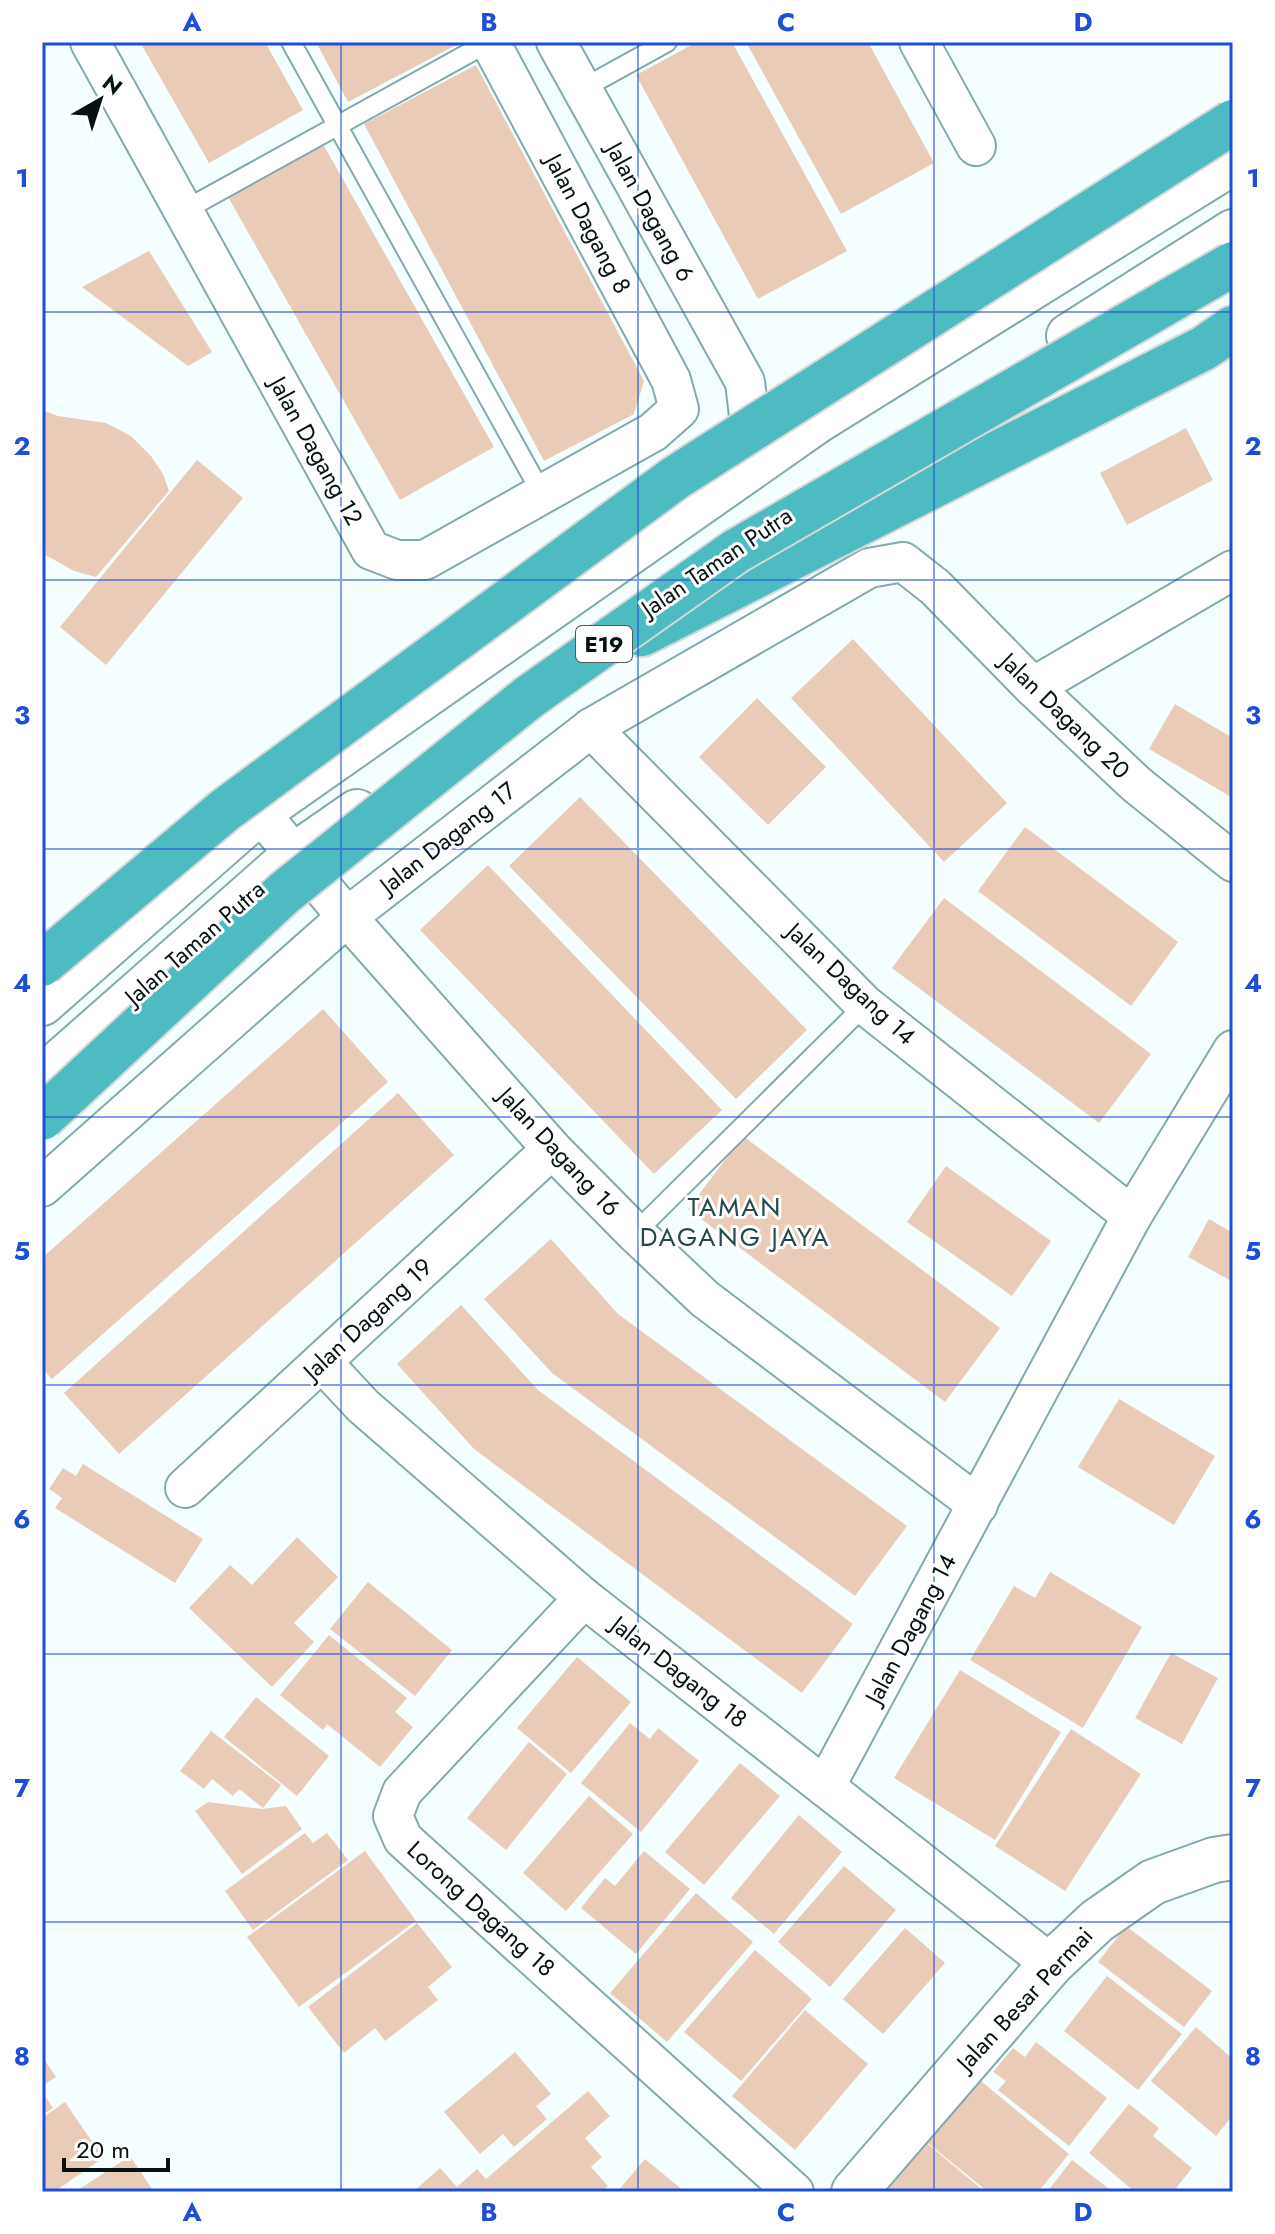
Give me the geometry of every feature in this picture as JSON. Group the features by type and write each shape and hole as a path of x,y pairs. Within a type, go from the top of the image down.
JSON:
{"highway":[{"path":"42,964 225,810 675,478 1233,122"},
{"name":"E19","path":"42,1118 284,893 529,697 736,551 1233,264"},
{"path":"1049,426 1233,296"},
{"path":"527,693 1204,348 1233,328"}],"street":[{"name":"Jalan Dagang 12","path":"90,42 371,550 397,560 425,560 653,432 679,409"},
{"name":"Jalan Dagang 8","path":"490,42 671,380 679,409"},
{"name":"Jalan Dagang 6","path":"556,42 745,382 751,433 738,477"},
{"path":"919,42 976,146"},
{"path":"42,1003 259,812 818,420 1233,162"},
{"name":"Jalan Taman Putra","path":"42,1078 295,855 734,547 1233,232"},
{"name":"Jalan Dagang 6","path":"745,382 779,403 818,420"},
{"name":"Jalan Dagang 20","path":"903,562 935,587 1033,687 1136,784 1233,862"},
{"name":"Jalan Dagang 17","path":"42,1187 347,917 591,728 869,568 903,562"},
{"path":"1033,687 1233,570"},
{"name":"Jalan Dagang 14","path":"591,728 865,1005 1132,1216"},
{"name":"Jalan Dagang 16","path":"259,812 347,917 552,1149 635,1233 705,1299 978,1505"},
{"name":"Jalan Dagang 14","path":"825,1787 1132,1216 1233,1050"},
{"name":"Jalan Dagang 19","path":"185,1488 552,1149"},
{"name":"Jalan Dagang 18","path":"322,1362 363,1406 584,1598 1051,1964"},
{"name":"Lorong Dagang 18","path":"584,1598 402,1792 393,1816 403,1839 794,2192"},
{"name":"Jalan Besar Permai","path":"854,2192 1051,1964 1097,1921 1153,1882 1214,1860 1233,1857"}],"lane":[{"path":"291,42 542,494"},
{"path":"183,211 490,42"},
{"path":"582,89 667,42"},
{"path":"635,1233 865,1005"}],"building":[{"path":"140,42 265,42 303,110 209,163"},
{"path":"316,42 462,42 348,102"},
{"path":"697,42 732,42 847,251 758,299 636,75"},
{"path":"746,42 868,42 934,163 841,214"},
{"path":"476,65 644,381 634,414 544,461 364,124"},
{"path":"323,144 494,447 400,500 228,197"},
{"path":"149,251 212,352 188,366 82,287"},
{"path":"42,410 58,416 106,423 131,436 151,456 163,474 169,491 96,577 74,571 42,553"},
{"path":"1186,428 1213,480 1127,525 1100,473"},
{"path":"197,460 243,498 106,665 60,627"},
{"path":"853,639 1007,803 944,862 791,698"},
{"path":"757,698 826,767 768,825 699,757"},
{"path":"1175,704 1233,738 1233,798 1149,749"},
{"path":"580,797 807,1030 736,1099 509,866"},
{"path":"1025,827 1178,942 1131,1006 978,891"},
{"path":"488,865 722,1110 654,1174 420,930"},
{"path":"944,898 1151,1054 1099,1123 892,968"},
{"path":"323,1009 388,1082 52,1379 42,1368 42,1258"},
{"path":"398,1093 454,1155 119,1454 64,1393"},
{"path":"743,1136 1000,1328 945,1402 688,1209"},
{"path":"946,1166 1051,1241 1012,1296 907,1222"},
{"path":"1209,1219 1233,1233 1233,1282 1188,1257"},
{"path":"551,1239 618,1314 907,1526 855,1596 552,1373 484,1299"},
{"path":"461,1305 538,1390 853,1624 802,1693 474,1449 397,1364"},
{"path":"1119,1399 1215,1456 1174,1525 1078,1467"},
{"path":"83,1464 203,1539 175,1583 55,1508 62,1498 49,1489 63,1468 76,1476"},
{"path":"297,1537 338,1577 294,1623 314,1642 272,1687 189,1608 230,1565 252,1585"},
{"path":"1050,1572 1142,1627 1083,1728 970,1660 1014,1586 1035,1598"},
{"path":"368,1582 452,1650 415,1696 330,1629"},
{"path":"329,1635 407,1698 395,1712 413,1727 380,1767 327,1724 323,1730 280,1695"},
{"path":"1171,1653 1218,1678 1182,1744 1135,1718"},
{"path":"577,1657 631,1702 571,1773 517,1728"},
{"path":"960,1670 1061,1732 995,1840 894,1778"},
{"path":"256,1697 329,1756 297,1796 224,1737"},
{"path":"630,1723 650,1739 658,1728 699,1761 641,1832 581,1783"},
{"path":"1071,1729 1141,1774 1065,1891 995,1846"},
{"path":"211,1731 281,1785 263,1808 239,1789 233,1796 212,1779 204,1789 180,1771"},
{"path":"529,1742 567,1774 506,1850 467,1818"},
{"path":"740,1763 780,1796 704,1885 665,1852"},
{"path":"589,1796 633,1834 566,1911 523,1873"},
{"path":"208,1802 262,1809 286,1806 302,1829 242,1874 195,1811"},
{"path":"799,1815 842,1852 774,1934 731,1898"},
{"path":"305,1833 313,1843 327,1833 348,1860 253,1930 225,1891"},
{"path":"365,1851 416,1921 299,2007 247,1937"},
{"path":"644,1851 690,1889 636,1954 581,1908 605,1878 615,1886"},
{"path":"844,1866 896,1910 830,1987 778,1942"},
{"path":"696,1893 753,1942 667,2042 610,1993"},
{"path":"417,1923 452,1967 428,1987 438,2000 385,2041 375,2028 344,2053 308,2007"},
{"path":"1126,1926 1212,1991 1184,2027 1098,1962"},
{"path":"905,1928 945,1963 883,2034 843,1999"},
{"path":"755,1950 812,1999 741,2081 684,2032"},
{"path":"1107,1976 1182,2034 1138,2090 1064,2031"},
{"path":"805,2010 868,2064 795,2150 732,2096"},
{"path":"1196,2027 1233,2059 1233,2115 1216,2136 1151,2081"},
{"path":"1036,2042 1107,2098 1069,2146 998,2090 1006,2081 993,2072 1013,2048 1025,2057"},
{"path":"515,2052 551,2094 536,2106 547,2119 514,2147 503,2134 480,2154 444,2112"},
{"path":"42,2056 56,2077 42,2086"},
{"path":"975,2076 1069,2154 1038,2192 988,2192 923,2139"},
{"path":"588,2091 610,2116 585,2138 602,2157 591,2167 608,2186 601,2192 413,2192 440,2168 457,2187 477,2169 486,2179"},
{"path":"42,2092 53,2108 42,2115"},
{"path":"65,2102 103,2158 54,2192 42,2192 42,2118"},
{"path":"1129,2104 1159,2128 1153,2136 1192,2168 1173,2192 1135,2192 1089,2153"},
{"path":"923,2140 985,2192 880,2192"},
{"path":"130,2156 154,2192 75,2192"},
{"path":"645,2159 685,2192 617,2192"},
{"path":"1072,2160 1113,2192 1047,2192"}],"district":[{"name":"TAMAN DAGANG JAYA","path":"735,1222"}]}
